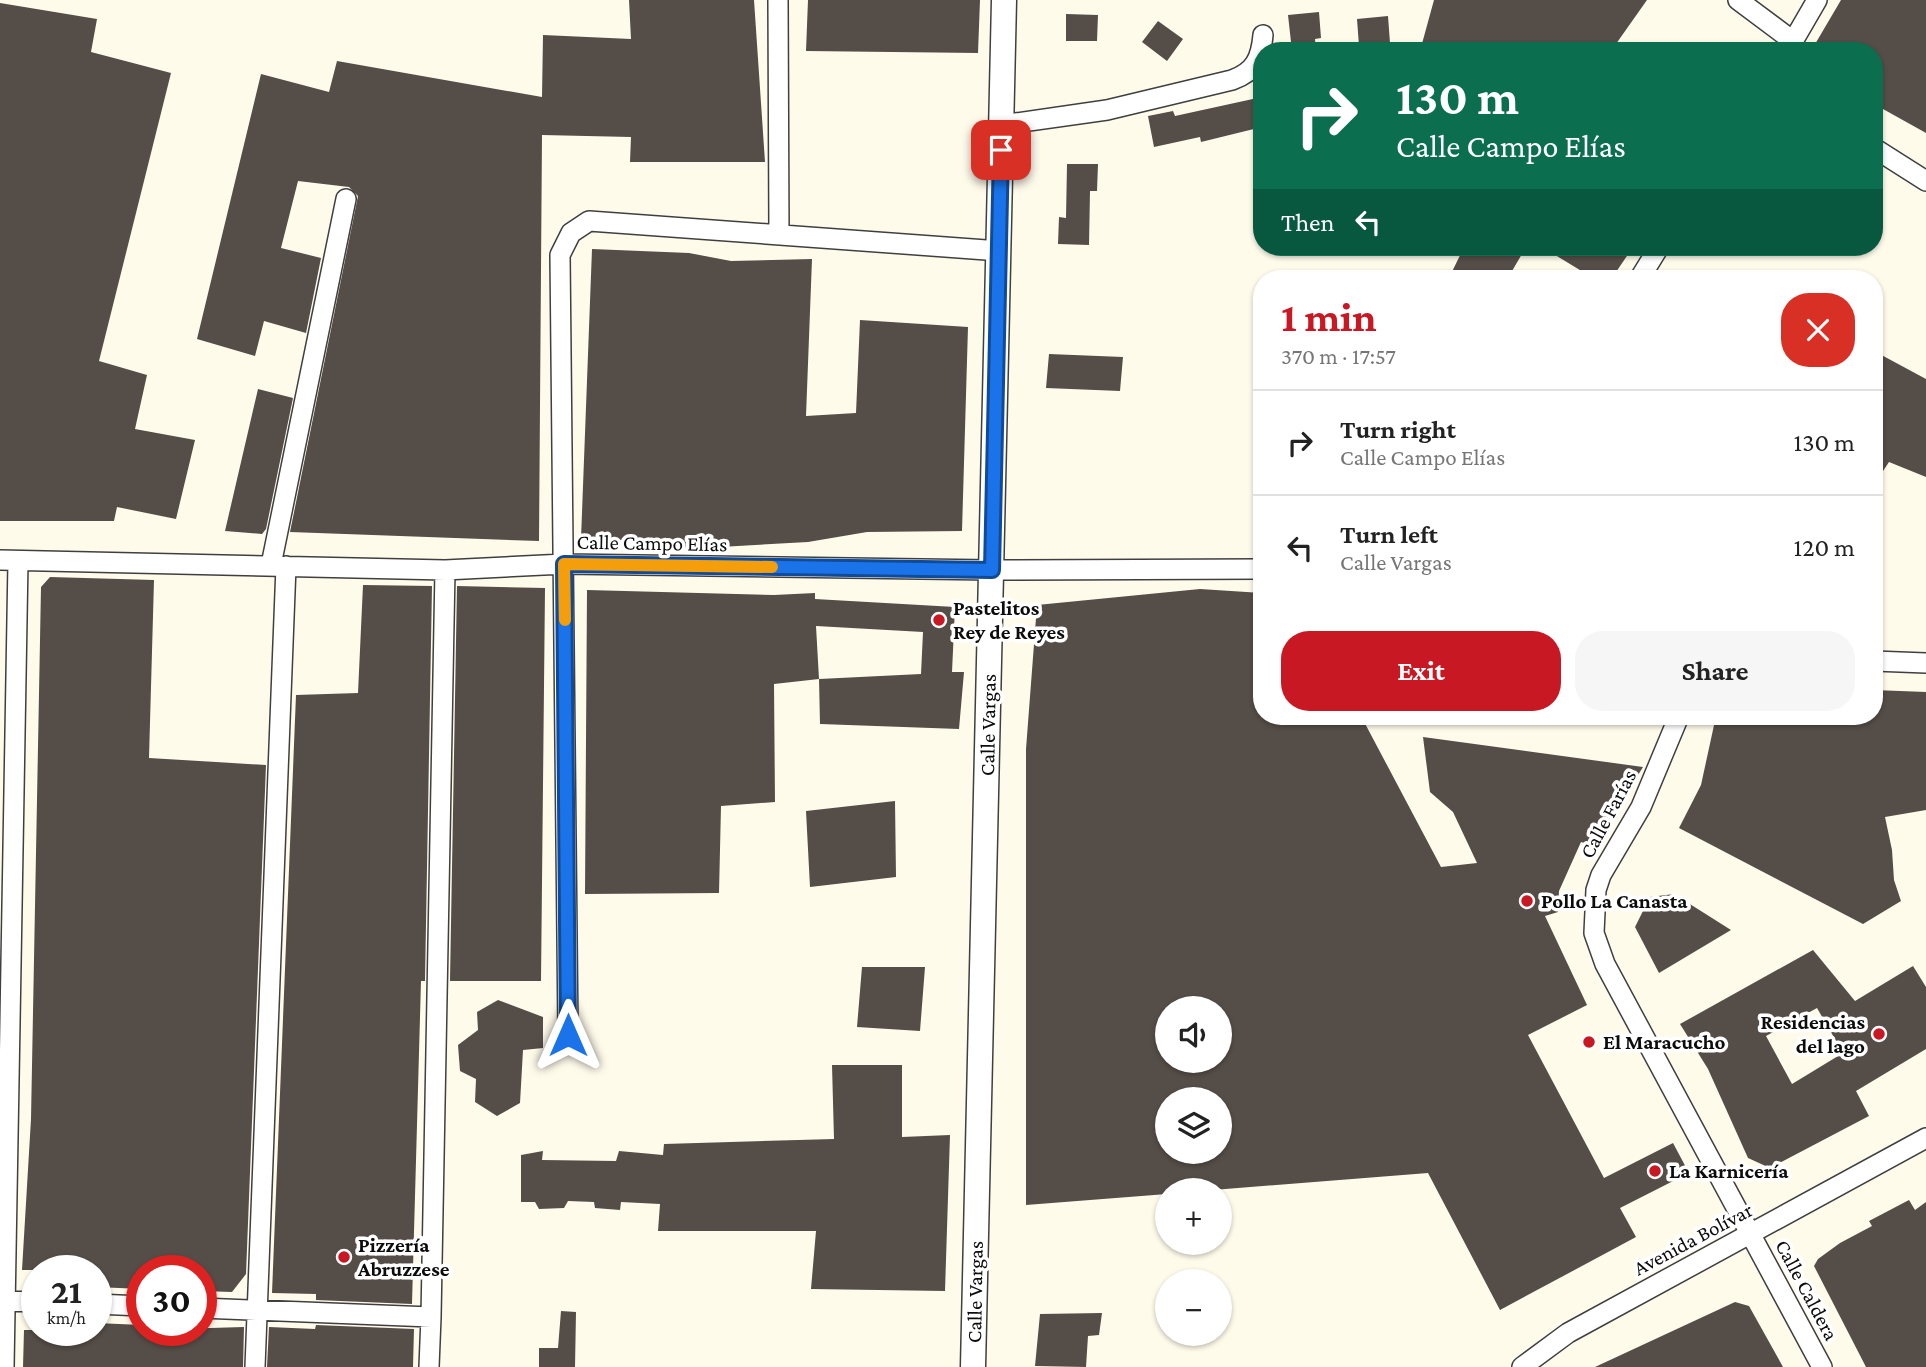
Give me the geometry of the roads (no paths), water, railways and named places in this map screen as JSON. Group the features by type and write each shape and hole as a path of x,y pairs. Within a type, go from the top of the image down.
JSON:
{"street":[{"path":"778,0 779,235"},
{"name":"Calle Vargas","path":"973,1367 1004,0"},
{"path":"1738,0 1785,42"},
{"path":"1792,42 1816,0"},
{"path":"1262,42 1263,35"},
{"path":"1002,125 1107,110 1232,80 1245,76 1253,68"},
{"path":"1883,153 1924,176"},
{"path":"255,1367 278,566 346,199"},
{"path":"568,1035 560,255 571,233 589,221 1000,251"},
{"path":"4,1367 9,560"},
{"name":"Calle Campo Elías","path":"9,560 445,570 564,564 992,570 1253,569"},
{"path":"429,1367 445,570"},
{"path":"1883,661 1926,663"},
{"name":"Calle Farías","path":"1675,725 1641,807 1601,876 1593,902 1594,933 1605,964 1751,1234"},
{"name":"Avenida Bolívar","path":"1522,1367 1567,1333 1926,1138"},
{"name":"Calle Caldera","path":"1751,1234 1822,1367"},
{"path":"6,1301 21,1301"},
{"path":"217,1309 431,1317"}],"place":[{"name":"Pastelitos Rey de Reyes","path":"939,620"},
{"name":"Pollo La Canasta","path":"1527,901"},
{"name":"Residencias del lago","path":"1879,1034"},
{"name":"El Maracucho","path":"1589,1042"},
{"name":"La Karnicería","path":"1655,1171"},
{"name":"Pizzería Abruzzese","path":"344,1257"}]}
